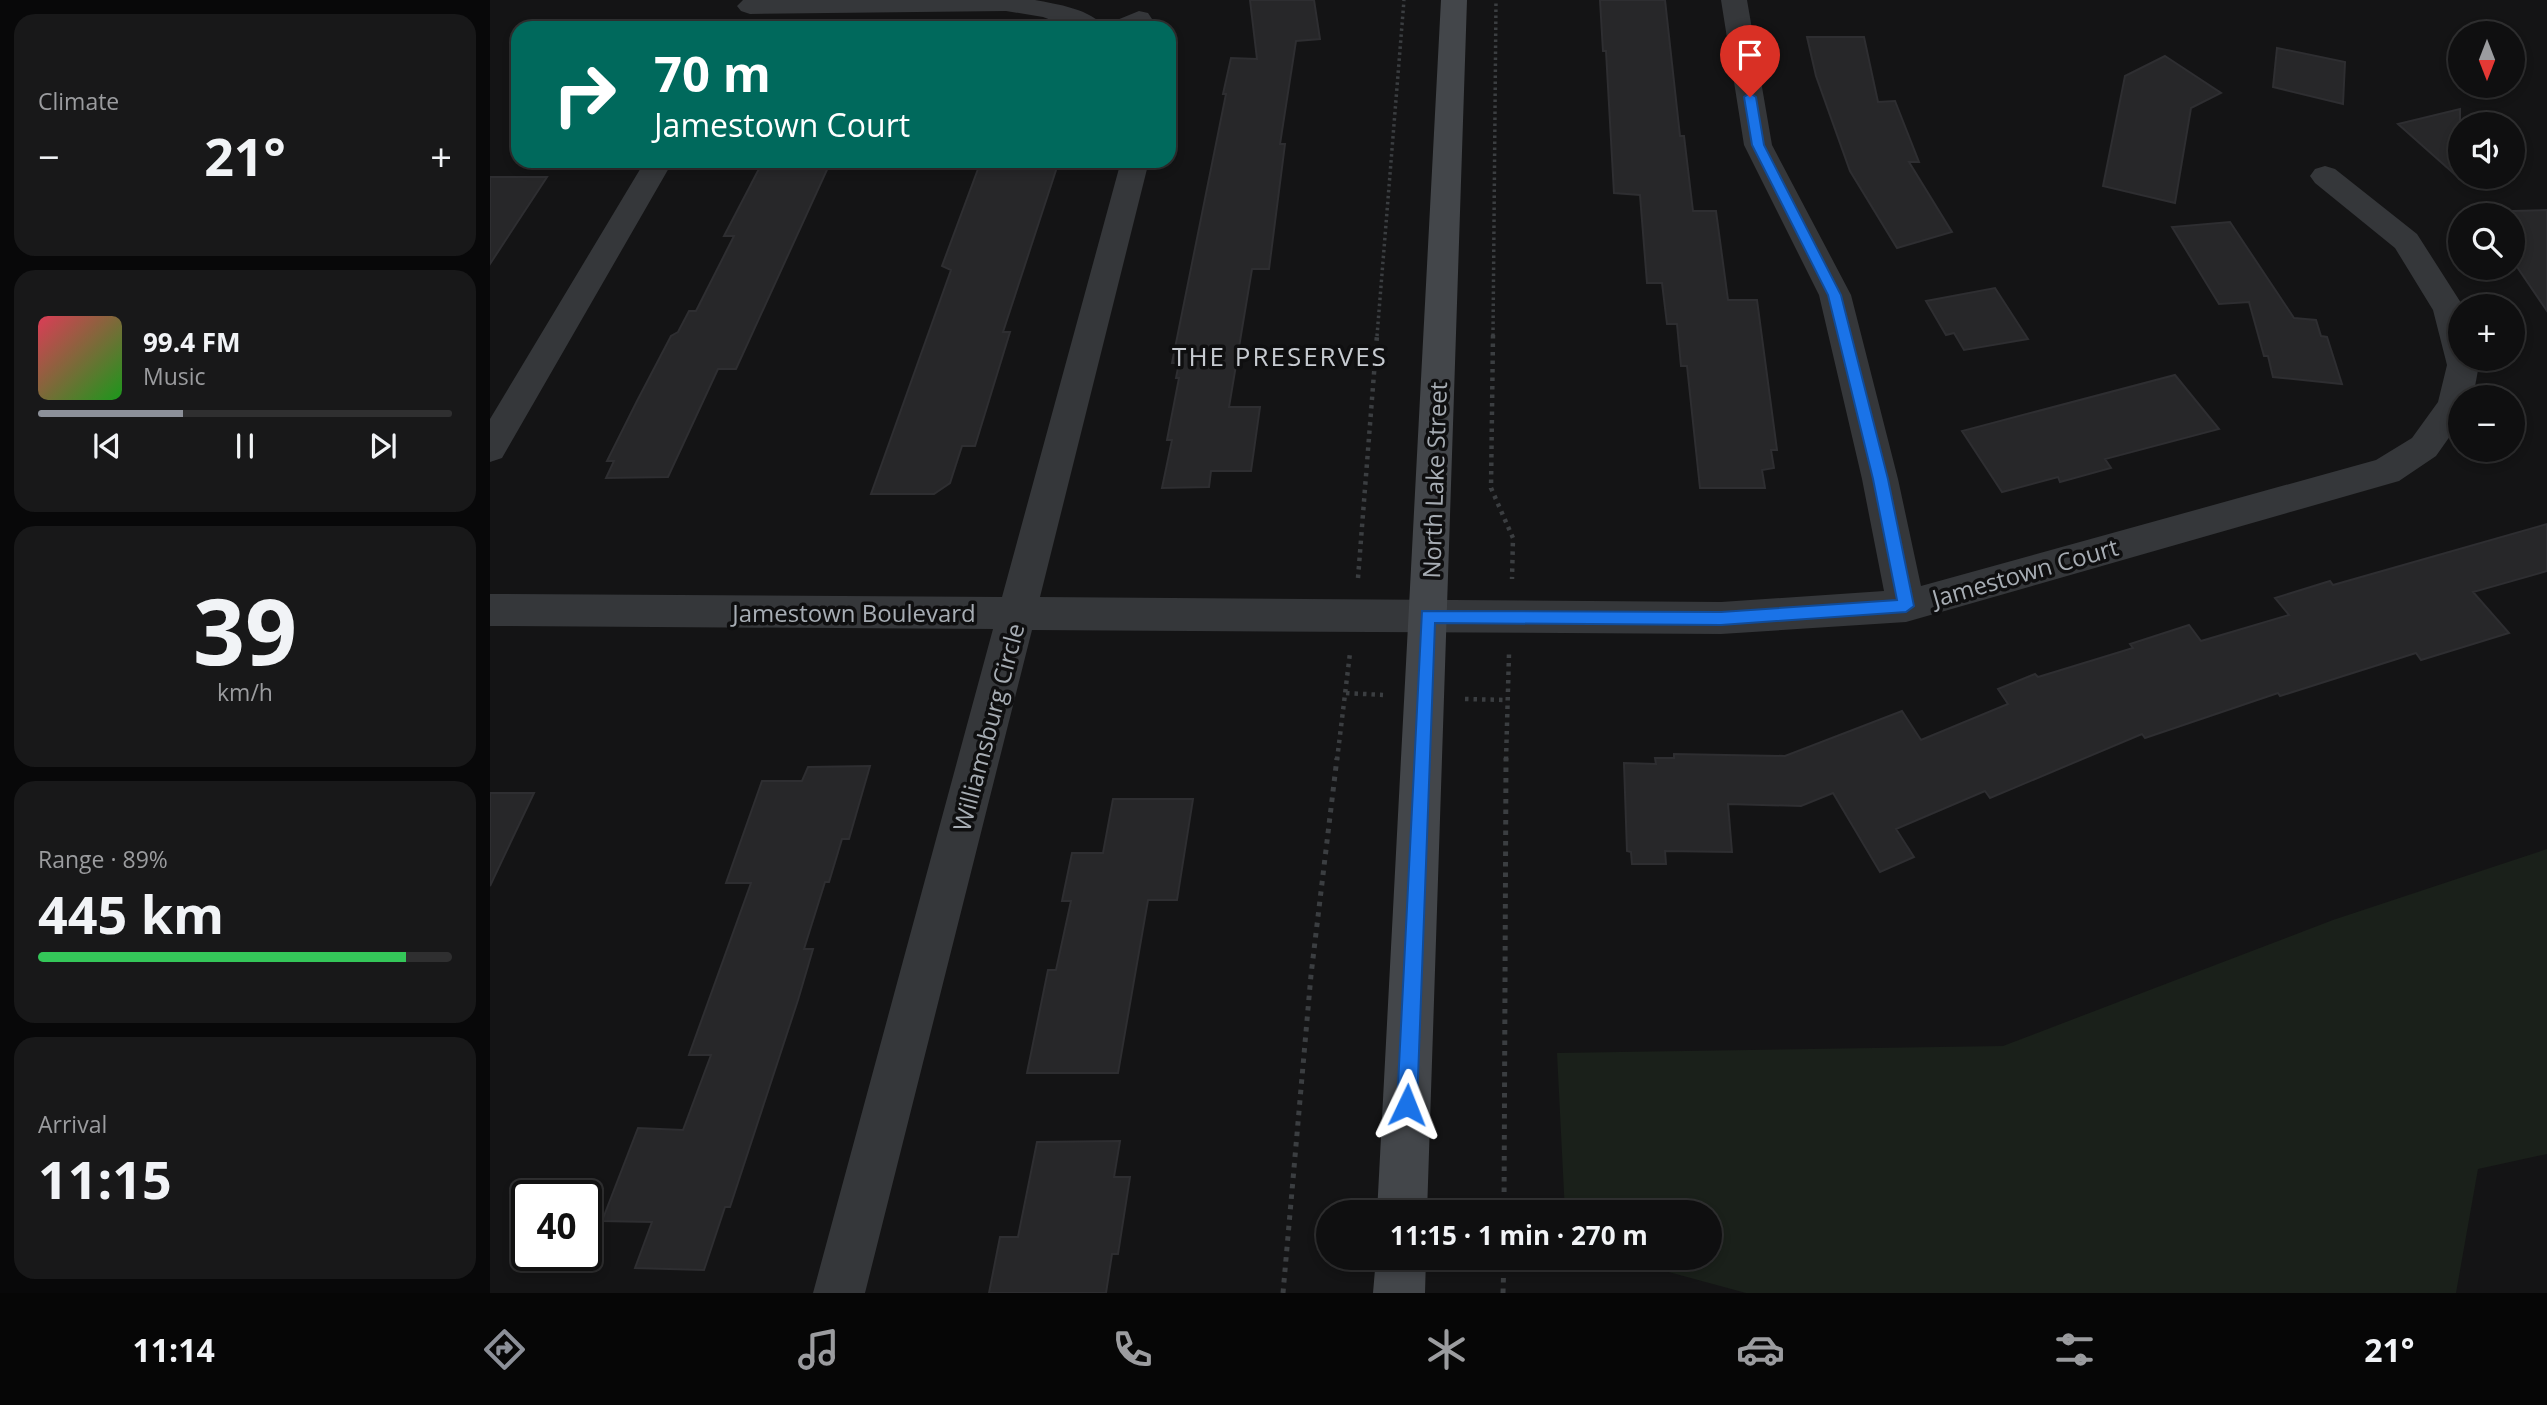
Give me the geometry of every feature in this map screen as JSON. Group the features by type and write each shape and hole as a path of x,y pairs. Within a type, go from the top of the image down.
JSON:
{"street":[{"name":"North Lake Street","path":"1403,1200 1454,0"},
{"path":"1734,0 1758,145 1835,295 1881,479 1906,606"},
{"path":"747,11 1006,2 1042,8 1080,21"},
{"path":"490,449 655,168"},
{"name":"Williamsburg Circle","path":"839,1293 1133,168"},
{"name":"Jamestown Court","path":"2325,176 2406,241 2448,308"},
{"name":"Jamestown Court","path":"1428,616 1721,618 1906,606 2386,471 2424,447 2454,405 2462,371"},
{"name":"Jamestown Boulevard","path":"490,610 1428,616"},
{"path":"1399,1293 1400,1270"}],"path":[{"path":"1283,1293 1311,975 1355,614 1404,0"},
{"path":"1496,0 1491,488 1513,538 1506,700 1504,1200"},
{"path":"1503,1293 1504,1270"}],"shaded area":[{"path":"2547,849 2547,1154 2478,1169 2456,1293 1746,1293 1661,1270 1722,1270 1722,1200 1564,1200 1557,1053 2003,1046 2333,920"}],"building":[{"path":"1250,0 1314,0 1320,39 1296,41 1280,144 1285,144 1269,269 1252,269 1229,407 1260,407 1251,471 1211,471 1209,487 1162,488 1172,440 1167,440 1179,378 1176,378 1179,363 1172,363 1226,94 1223,94 1231,58 1257,59"},
{"path":"1600,0 1665,0 1680,136 1684,136 1693,211 1716,211 1728,300 1757,300 1777,450 1771,450 1774,468 1762,470 1765,488 1700,488 1687,366 1681,366 1677,324 1667,324 1662,283 1647,283 1640,195 1614,193 1606,51 1603,51"},
{"path":"1807,37 1864,37 1878,102 1895,101 1919,162 1909,162 1952,232 1897,248 1850,171 1816,76"},
{"path":"2277,48 2345,62 2343,104 2273,87"},
{"path":"2165,56 2221,93 2191,108 2175,203 2103,186 2125,76"},
{"path":"2460,109 2460,112 2448,112 2448,168 2398,124"},
{"path":"759,168 828,168 736,369 718,369 668,477 606,478 614,461 607,461 671,336 678,332 689,311 696,311 734,236 724,236"},
{"path":"978,168 1057,168 1003,332 1010,332 975,446 962,446 950,483 934,494 871,494 951,270 942,266"},
{"path":"490,177 547,177 490,264"},
{"path":"2547,210 2547,311 2525,279 2525,211"},
{"path":"2230,222 2294,318 2316,320 2321,336 2327,337 2342,384 2273,377 2268,356 2264,356 2249,302 2219,304 2172,227"},
{"path":"1995,288 2028,339 1964,350 1954,333 1946,335 1926,301"},
{"path":"2175,375 2219,429 2105,459 2111,468 2060,482 2058,477 2002,492 1962,431"},
{"path":"2547,524 2547,571 2473,592 2509,633 2421,660 2416,653 2280,696 2278,693 2145,738 2142,734 1990,798 1985,791 1896,829 1914,857 1880,872 1833,793 1801,806 1728,804 1732,852 1665,851 1666,864 1632,864 1631,852 1627,851 1624,763 1656,764 1655,758 1674,758 1674,754 1785,756 1902,711 1921,740 2008,704 1998,689 2035,674 2038,677 2133,648 2130,644 2189,625 2201,641 2289,615 2275,598 2330,581 2333,585"},
{"path":"870,766 849,839 842,839 829,882 825,882 804,949 813,949 730,1207 725,1207 704,1270 635,1268 652,1222 602,1221 638,1128 683,1130 711,1055 689,1055 751,883 726,883 762,781 802,781 808,767"},
{"path":"490,793 534,793 490,886"},
{"path":"1113,799 1193,799 1177,900 1148,900 1118,1073 1027,1073 1048,970 1056,970 1071,901 1062,901 1072,853 1103,853"},
{"path":"1120,1141 1114,1177 1130,1177 1118,1254 1112,1254 1106,1293 989,1293 1000,1237 1018,1237 1037,1142"}],"district":[{"name":"THE PRESERVES","path":"1280,356"}],"route":[{"path":"1407,1105 1428,616 1721,618 1906,606 1881,479 1835,295 1758,145 1750,97"}]}
